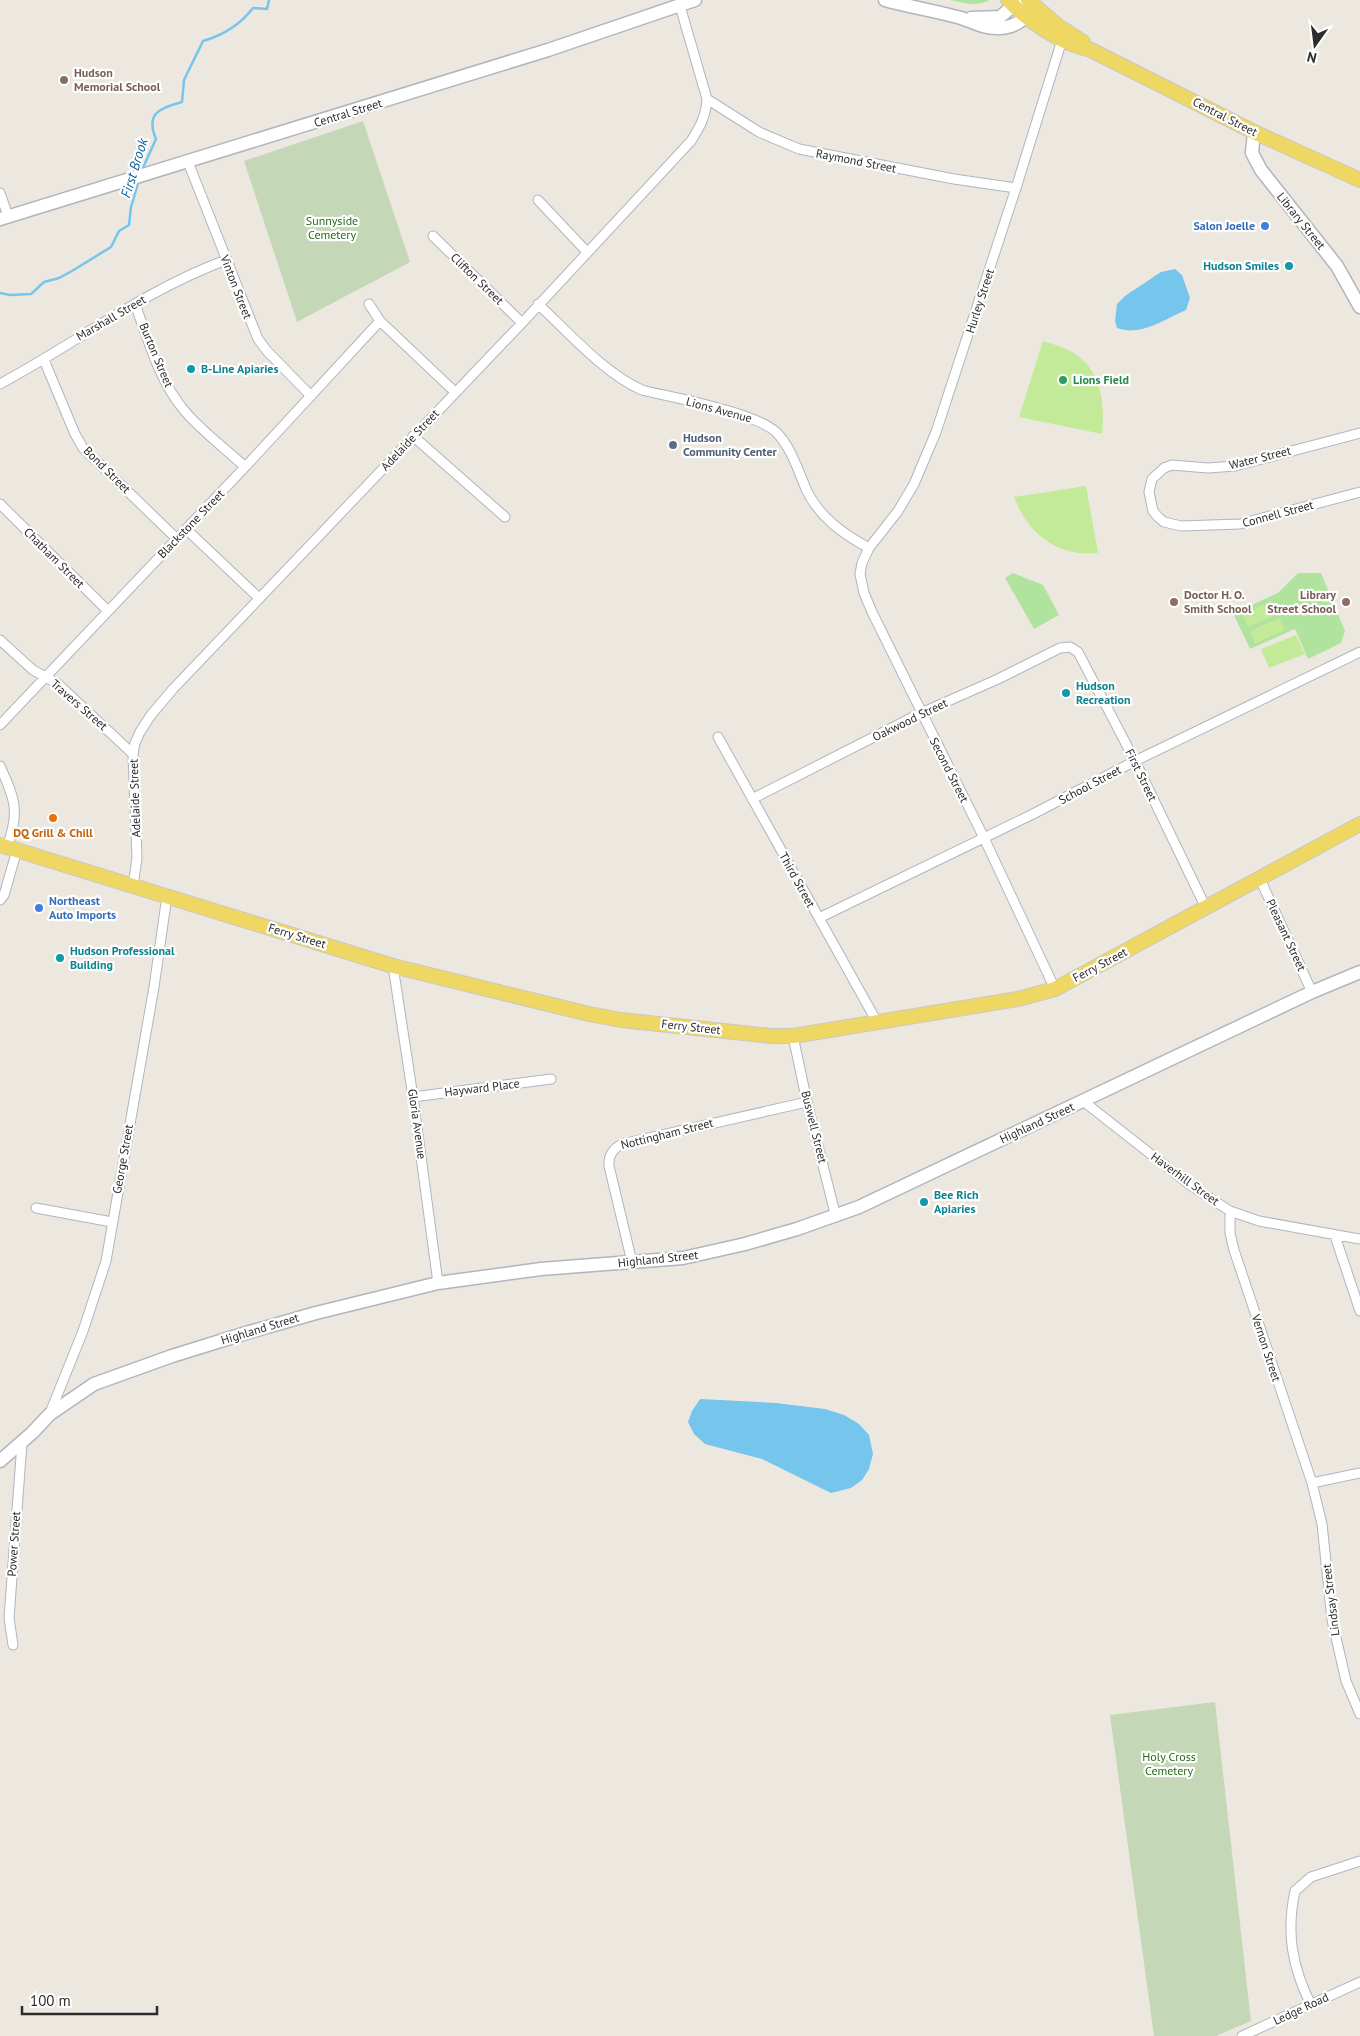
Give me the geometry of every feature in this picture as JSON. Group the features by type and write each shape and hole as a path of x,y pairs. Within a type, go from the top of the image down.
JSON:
{"main road":[{"name":"Central Street","path":"1014,2 1030,8 1082,40 1091,50"},
{"name":"Central Street","path":"1030,8 1062,40 1091,50 1254,132 1360,180"},
{"name":"Ferry Street","path":"8,847 393,966 605,1017 748,1033 793,1036 1018,999 1055,989 1360,824"}],"street":[{"name":"Central Street","path":"4,218 548,50 695,0"},
{"name":"Central Street","path":"885,0 963,18 987,28 1013,26 1030,8"},
{"name":"Central Street","path":"963,18 994,18 1000,16 1014,2"},
{"name":"Adelaide Street","path":"133,886 137,858 133,754 140,732 164,698 522,322 691,141 702,124 706,112 707,99 680,6"},
{"name":"Hurley Street","path":"869,548 898,511 914,484 936,432 1062,40"},
{"name":"Raymond Street","path":"707,99 760,132 799,149 935,176 1016,188"},
{"name":"Library Street","path":"1254,132 1252,153 1260,170 1337,266 1360,307"},
{"name":"Vinton Street","path":"188,162 258,339 267,351 311,396"},
{"path":"0,193 4,218"},
{"path":"538,200 587,252"},
{"name":"Clifton Street","path":"433,236 522,322"},
{"name":"Marshall Street","path":"0,384 44,360 108,318 172,283 226,260"},
{"name":"Burton Street","path":"135,304 154,355 174,397 184,410 245,467"},
{"path":"369,304 380,321 455,392"},
{"name":"Lions Avenue","path":"538,304 609,370 630,385 642,390 745,416 768,426 789,450 816,507 838,530 869,548"},
{"name":"Blackstone Street","path":"0,724 245,467 380,321"},
{"name":"Bond Street","path":"44,360 75,434 83,448 177,539"},
{"name":"Water Street","path":"1150,498 1152,479 1164,468 1172,466 1208,468 1235,466 1360,433"},
{"path":"413,436 505,517"},
{"name":"Connell Street","path":"1150,498 1153,511 1158,517 1172,524 1232,525 1360,492"},
{"name":"Chatham Street","path":"0,504 108,611"},
{"path":"186,529 259,598"},
{"name":"Second Street","path":"869,548 862,563 860,574 864,593 921,713 984,838 1055,989"},
{"name":"Travers Street","path":"0,640 33,670 58,684 133,754"},
{"name":"Oakwood Street","path":"752,799 921,713 1011,673 1060,648 1070,647"},
{"name":"First Street","path":"1070,647 1078,652 1135,761 1206,908"},
{"name":"School Street","path":"819,918 1360,652"},
{"name":"Third Street","path":"718,737 877,1022"},
{"path":"0,766 15,806 15,827 8,847 4,895 0,900"},
{"name":"Pleasant Street","path":"1260,879 1312,992"},
{"name":"George Street","path":"50,1414 82,1331 106,1261 154,987 167,896"},
{"name":"Gloria Avenue","path":"393,966 413,1096 438,1283"},
{"name":"Highland Street","path":"0,1461 22,1443 50,1414 94,1384 172,1356 316,1313 438,1283 541,1270 683,1258 762,1239 836,1216 1312,992 1360,972"},
{"name":"Buswell Street","path":"793,1036 807,1102 836,1216"},
{"name":"Hayward Place","path":"413,1096 551,1079"},
{"name":"Haverhill Street","path":"1083,1101 1190,1185 1230,1211 1259,1221 1360,1239"},
{"name":"Nottingham Street","path":"632,1262 609,1166 610,1156 616,1147 807,1102"},
{"path":"36,1208 112,1222"},
{"name":"Vernon Street","path":"1230,1211 1230,1233 1234,1250 1312,1483"},
{"path":"1335,1236 1360,1311"},
{"name":"Power Street","path":"13,1645 9,1618 22,1443"},
{"path":"1312,1483 1360,1473"},
{"name":"Lindsay Street","path":"1312,1483 1322,1524 1332,1620 1346,1682 1360,1714"},
{"path":"1311,2005 1298,1979 1292,1954 1295,1891 1311,1877 1360,1861"},
{"name":"Ledge Road","path":"1242,2036 1360,1982"}],"green space":[{"path":"950,0 990,0 975,4"},
{"name":"Sunnyside Cemetery","path":"363,121 410,262 297,322 244,161"},
{"name":"Lions Field","path":"1043,341 1071,352 1084,361 1091,370 1096,379 1102,400 1102,434 1019,417"},
{"path":"1086,486 1098,553 1070,551 1057,547 1046,540 1027,522 1014,497"},
{"path":"1013,573 1043,585 1059,615 1034,629 1005,578"},
{"path":"1298,573 1321,573 1345,631 1341,643 1308,659 1295,629 1250,649 1233,613 1278,593"},
{"path":"1272,601 1278,614 1248,627 1243,615"},
{"path":"1279,618 1285,630 1255,644 1250,631"},
{"path":"1296,635 1305,654 1269,668 1261,649"},
{"name":"Holy Cross Cemetery","path":"1215,1702 1251,2021 1216,2036 1154,2036 1110,1715"}],"water":[{"path":"1175,269 1182,275 1190,298 1186,310 1143,329 1126,330 1117,328 1115,321 1117,304 1125,296 1161,272"},
{"path":"700,1399 776,1403 825,1409 844,1415 859,1424 869,1435 873,1454 869,1469 862,1480 851,1488 831,1493 762,1459 705,1444 694,1434 688,1422 692,1411"}],"waterway":[{"name":"First Brook","path":"142,170 156,139 152,123 154,117 161,109 182,102 184,80 203,41 231,29 253,8 267,9 269,0"},
{"name":"First Brook","path":"0,293 10,295 31,294 44,282 59,278 111,247 119,231 129,225 131,207 139,180"}],"place":[{"name":"Hudson Memorial School","path":"64,80"},
{"name":"Salon Joelle","path":"1265,226"},
{"name":"Hudson Smiles","path":"1289,266"},
{"name":"B-Line Apiaries","path":"191,369"},
{"name":"Lions Field","path":"1063,380"},
{"name":"Hudson Community Center","path":"673,445"},
{"name":"Doctor H. O. Smith School","path":"1174,602"},
{"name":"Library Street School","path":"1346,602"},
{"name":"Hudson Recreation","path":"1066,693"},
{"name":"DQ Grill & Chill","path":"53,818"},
{"name":"Northeast Auto Imports","path":"39,908"},
{"name":"Hudson Professional Building","path":"60,958"},
{"name":"Bee Rich Apiaries","path":"924,1202"}]}
